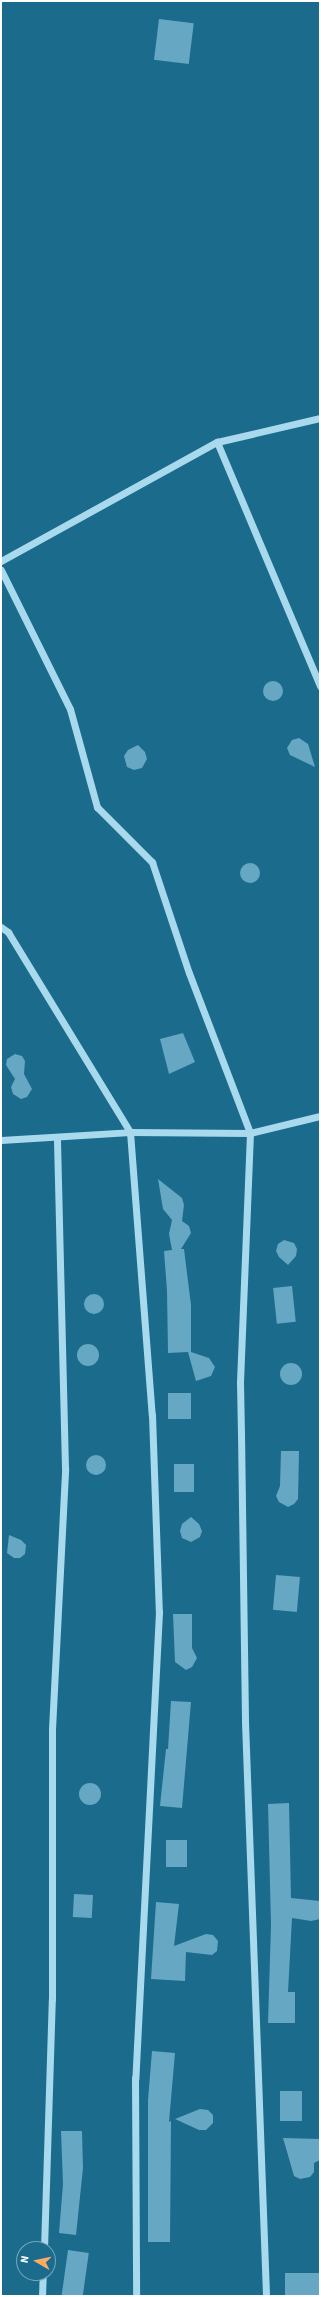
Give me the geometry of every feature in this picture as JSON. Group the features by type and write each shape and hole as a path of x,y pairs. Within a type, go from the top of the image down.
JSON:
{"street":[{"path":"1,561 217,442 320,418"},
{"path":"217,442 320,686"},
{"path":"1,570 70,709 97,807 152,862 189,973 250,1133 240,1404 245,1722 266,2296"},
{"path":"1,927 8,932 130,1132 152,1415 159,1612 135,2078 136,2296"},
{"path":"1,1140 57,1138 130,1132 250,1133 320,1116"},
{"path":"44,2241 52,1999 52,1729 65,1468 57,1138"},
{"path":"42,2296 43,2281"}],"building":[{"path":"159,19 194,23 189,64 154,60"},
{"path":"269,681 277,681 283,687 283,695 277,701 269,701 263,695 263,687"},
{"path":"299,738 308,744 315,767 290,755 287,748 292,740"},
{"path":"138,745 145,752 147,759 142,768 134,770 127,767 124,756 128,750"},
{"path":"246,863 254,863 260,869 260,877 254,883 246,883 240,877 240,869"},
{"path":"183,1033 195,1062 169,1074 160,1039"},
{"path":"15,1054 22,1056 25,1061 24,1074 32,1089 27,1097 21,1099 13,1094 11,1087 15,1079 6,1065 7,1059"},
{"path":"158,1179 182,1198 184,1205 182,1221 189,1226 191,1233 181,1249 184,1249 191,1305 191,1352 209,1358 215,1367 211,1376 196,1381 188,1352 168,1353 167,1291 164,1251 172,1250 169,1234 172,1220 163,1209"},
{"path":"284,1240 294,1243 297,1249 296,1256 288,1265 279,1257 276,1251 278,1244"},
{"path":"292,1286 296,1322 277,1324 273,1288"},
{"path":"90,1294 98,1294 104,1300 104,1308 98,1314 90,1314 84,1308 84,1300"},
{"path":"88,1344 92,1345 98,1351 98,1359 92,1365 88,1366 84,1365 78,1359 77,1355 78,1351 84,1345"},
{"path":"291,1363 299,1366 302,1374 299,1382 291,1385 283,1382 280,1374 283,1366"},
{"path":"168,1393 191,1393 191,1419 168,1419"},
{"path":"281,1451 299,1451 298,1499 294,1504 288,1507 279,1502 276,1496 280,1486"},
{"path":"92,1455 100,1455 106,1461 106,1469 100,1475 92,1475 86,1469 86,1461"},
{"path":"174,1464 194,1464 194,1492 174,1492"},
{"path":"191,1517 199,1524 202,1531 200,1537 191,1542 182,1538 180,1531 182,1524"},
{"path":"9,1535 21,1540 26,1545 25,1554 20,1558 14,1558 7,1553"},
{"path":"276,1575 300,1577 297,1612 273,1610"},
{"path":"173,1614 192,1614 192,1648 197,1658 192,1667 186,1670 175,1662"},
{"path":"171,1701 191,1702 182,1808 160,1806 166,1749 168,1749"},
{"path":"90,1783 98,1786 101,1794 98,1802 90,1805 82,1802 79,1794 82,1786"},
{"path":"289,1803 291,1898 320,1901 320,1919 311,1921 292,1918 288,1992 295,1992 295,2023 268,2023 271,1925 268,1804"},
{"path":"166,1840 187,1840 187,1867 166,1867"},
{"path":"74,1894 93,1895 92,1918 73,1917"},
{"path":"156,1902 179,1904 174,1946 206,1934 213,1935 218,1941 217,1951 212,1955 186,1952 185,1981 151,1979"},
{"path":"152,2051 175,2053 169,2122 171,2121 170,2242 148,2242 148,2100"},
{"path":"280,2091 302,2091 302,2121 280,2121"},
{"path":"200,2109 208,2110 213,2115 213,2123 206,2130 199,2130 175,2119"},
{"path":"61,2131 82,2131 83,2168 76,2235 59,2233 63,2184"},
{"path":"283,2138 320,2139 320,2160 314,2163 314,2172 310,2177 300,2179 294,2176"},
{"path":"68,2250 89,2253 83,2296 62,2296"},
{"path":"285,2273 320,2273 320,2295 285,2295"}]}
